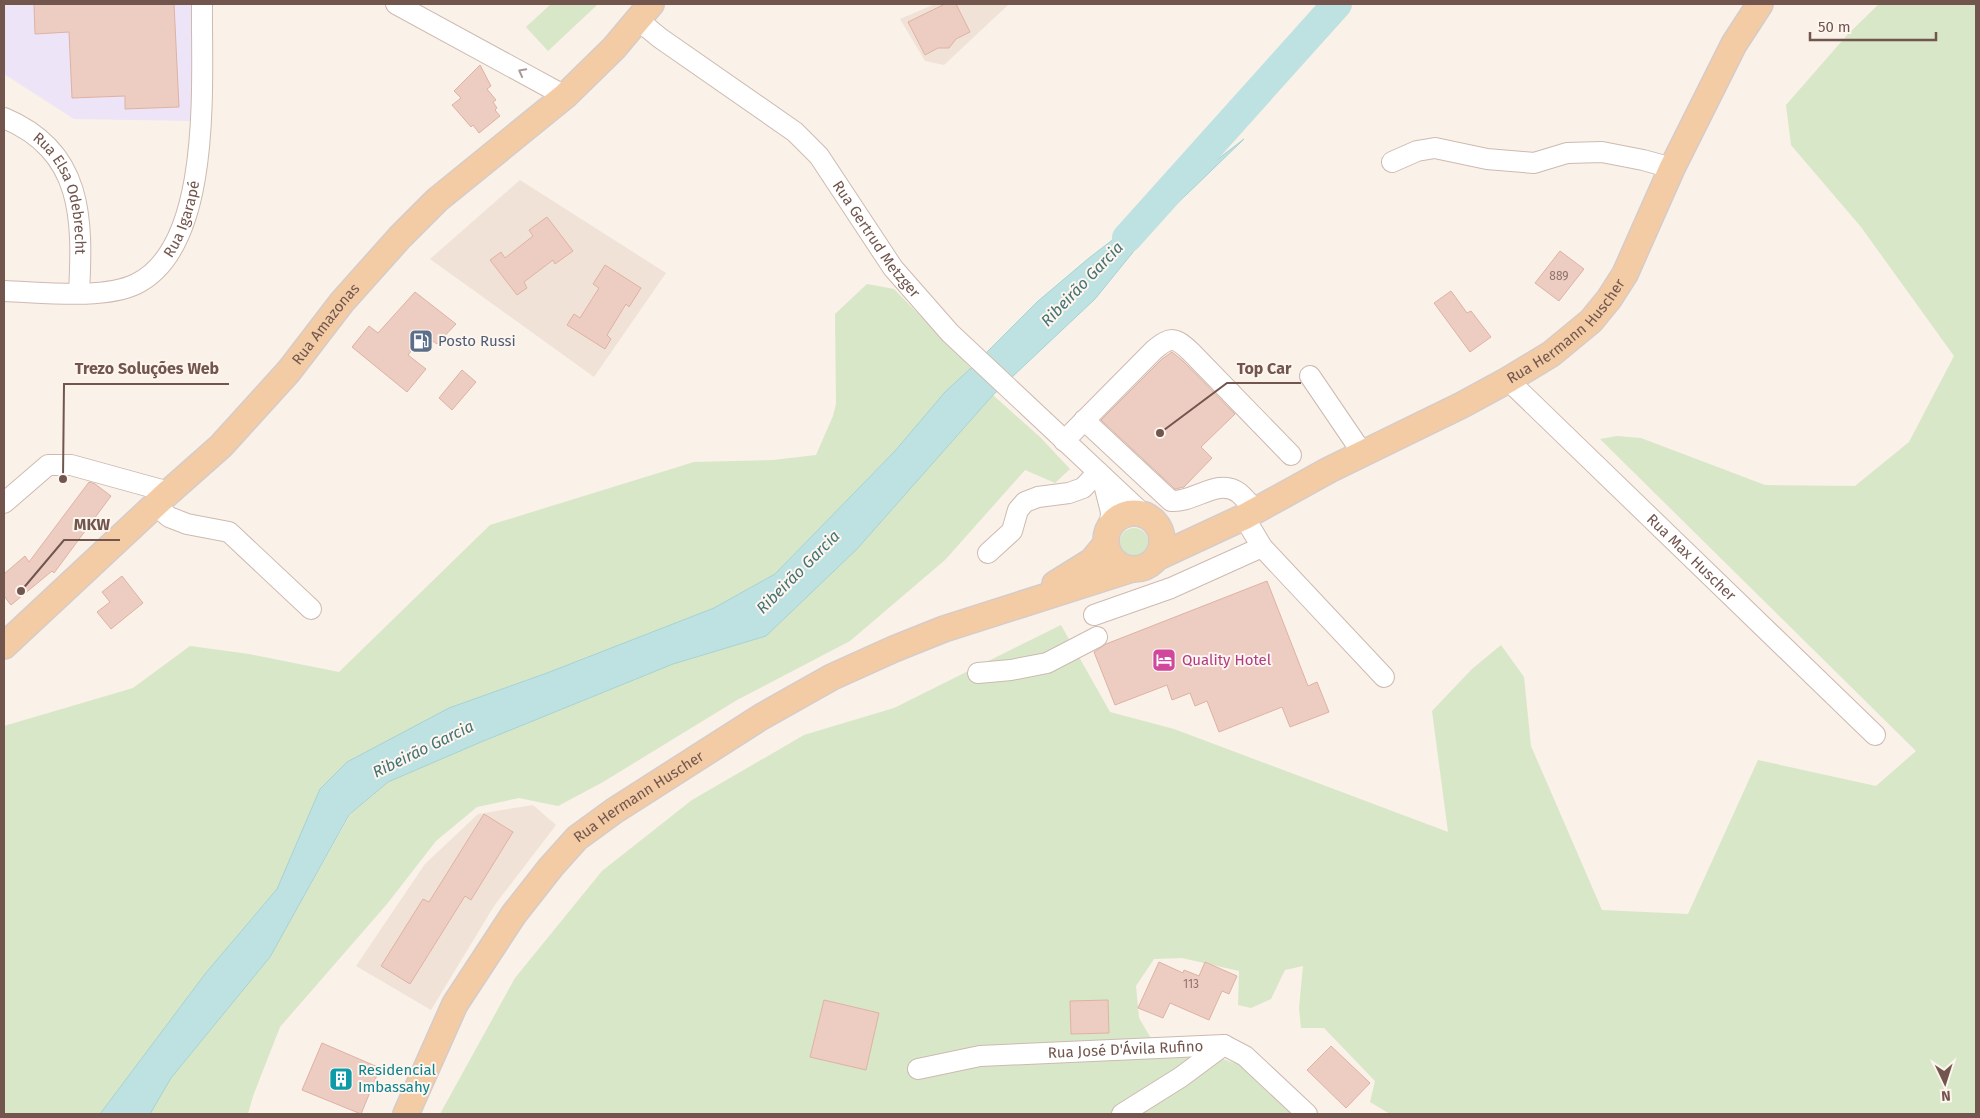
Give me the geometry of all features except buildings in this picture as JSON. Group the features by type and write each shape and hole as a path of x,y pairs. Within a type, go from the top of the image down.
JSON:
{"main road":[{"name":"Rua Hermann Huscher","path":"1158,558 1244,517 1508,380 1551,354 1591,321 1609,299 1625,274 1672,168 1734,44 1760,4"},
{"name":"Rua Amazonas","path":"4,646 221,446 289,371 342,302 400,237 437,200 565,96 614,48 644,12"},
{"path":"1130,513 1148,517 1162,533 1162,550 1158,558 1145,567 1129,570 1113,561 1108,553 1108,535 1119,517 1130,513"},
{"name":"Rua Hermann Huscher","path":"1148,517 1174,526 1204,527 1244,517"},
{"name":"Rua Hermann Huscher","path":"406,1114 455,1004 514,914 551,867 577,838 614,811 761,717 832,677 894,649 994,612 1037,593 1073,574 1092,561 1108,535"},
{"name":"Rua Hermann Huscher","path":"994,612 1039,600 1129,570"}],"street":[{"name":"Rua Igarapé","path":"4,291 79,293 114,291 135,284 153,273 170,253 183,227 199,154 202,4"},
{"path":"396,4 565,96"},
{"name":"Rua Gertrud Metzger","path":"644,12 660,38 795,132 819,156 893,268 950,333 1064,441 1148,517"},
{"name":"Rua Elsa Odebrecht","path":"4,118 40,138 56,157 69,177 78,208 82,249 79,293"},
{"path":"1392,162 1417,150 1435,148 1487,159 1534,163 1567,153 1602,152 1644,160 1672,168"},
{"path":"1064,441 1154,350 1166,341 1172,340 1180,342 1191,352 1291,455"},
{"path":"1310,376 1363,454"},
{"name":"Rua Max Huscher","path":"1508,380 1875,735"},
{"path":"1084,420 1171,501 1185,500 1221,487 1239,493 1244,517 1262,547 1384,677"},
{"path":"4,503 48,465 71,465 162,499 169,517 187,524 229,532 311,610"},
{"path":"988,553 1012,531 1018,510 1025,502 1038,497 1069,493 1083,488 1100,474 1111,512 1108,535"},
{"path":"1094,615 1171,588 1262,547"},
{"path":"978,673 1011,670 1047,663 1097,637"},
{"path":"1122,1114 1181,1077 1224,1045"},
{"name":"Rua José D'Ávila Rufino","path":"918,1068 980,1056 1224,1045 1245,1056 1308,1114"}],"shaded area":[{"path":"4,4 192,4 193,121 74,119 4,74"},
{"path":"935,4 1009,4 944,65 925,61 900,19"},
{"path":"520,180 666,273 594,377 430,259"},
{"path":"533,805 556,825 494,906 431,1010 356,966 425,864 478,814"}],"green space":[{"path":"551,4 597,5 548,51 526,27"},
{"path":"1879,4 1976,4 1976,1114 1390,1114 1370,1102 1375,1081 1324,1028 1301,1028 1299,1008 1303,966 1285,970 1271,999 1251,1008 1238,1005 1239,971 1182,958 1154,959 1136,986 1139,1018 1158,1050 1191,1048 1240,1065 1274,1088 1295,1114 440,1114 515,978 602,871 692,800 804,735 894,708 1061,625 1110,712 1174,729 1448,832 1432,711 1472,669 1501,645 1524,677 1531,746 1602,910 1688,914 1758,760 1876,786 1916,751 1600,439 1617,436 1641,438 1765,485 1855,486 1909,442 1954,356 1861,227 1791,145 1786,105 1848,34"},
{"path":"867,284 894,289 971,368 945,392 895,451 775,574 714,608 547,673 449,708 347,762 320,789 277,889 205,974 100,1114 4,1114 4,726 133,688 190,646 249,654 339,672 490,525 694,462 773,460 816,455 833,416 836,404 835,314"},
{"path":"993,395 1041,438 1070,469 1055,483 1025,470 945,560 850,641 737,700 603,782 558,806 519,798 477,807 436,841 387,904 280,1027 253,1096 248,1114 150,1114 171,1078 270,957 350,815 388,782 673,664 766,636 857,549"},
{"path":"1134,528 1144,532 1148,542 1144,552 1134,556 1124,552 1120,542 1124,532"}],"water":[{"path":"1244,139 1155,225 1095,299 993,395 857,549 766,636 673,664 388,782 349,815 270,957 171,1078 150,1114 100,1114 205,974 277,889 320,789 347,762 449,708 547,673 714,608 775,574 895,451 945,392 1037,302 1089,258"}],"waterway":[{"name":"Ribeirão Garcia","path":"1127,238 1337,4"}],"place":[{"name":"Posto Russi","path":"421,341"},
{"name":"Top Car","path":"1160,433"},
{"name":"Trezo Soluções Web","path":"63,479"},
{"name":"MKW","path":"21,591"},
{"name":"Quality Hotel","path":"1164,660"},
{"name":"Residencial Imbassahy","path":"341,1079"}]}
